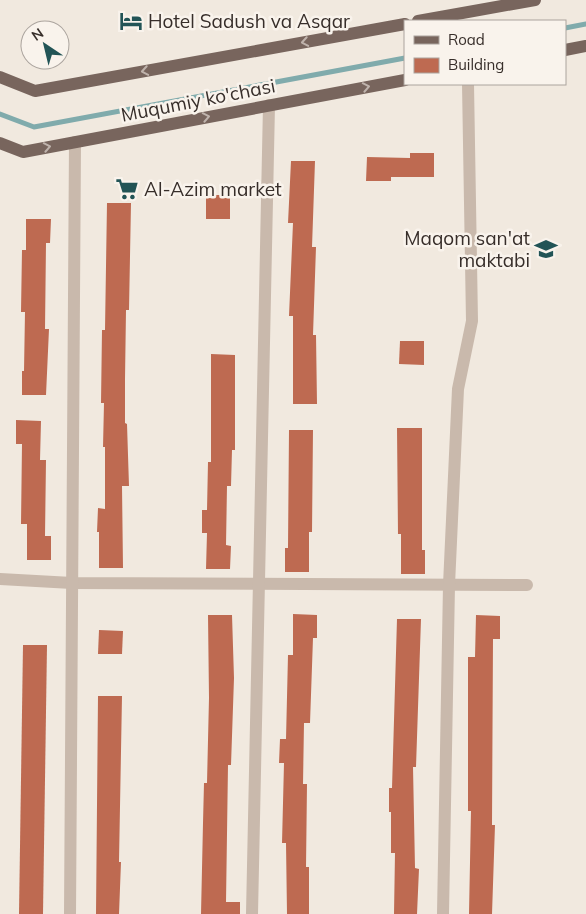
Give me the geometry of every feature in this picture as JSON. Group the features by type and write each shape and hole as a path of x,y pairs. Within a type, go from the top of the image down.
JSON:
{"main road":[{"path":"424,20 535,0"},
{"name":"Muqumiy ko'chasi","path":"0,77 35,91 404,24"},
{"path":"566,50 586,46"},
{"name":"Muqumiy ko'chasi","path":"0,143 23,152 404,80"}],"street":[{"path":"443,914 449,585 458,389 472,321 468,85"},
{"path":"252,914 269,106"},
{"path":"70,914 75,142"},
{"path":"0,579 72,583 527,585"}],"building":[{"path":"410,153 434,153 434,177 391,177 391,181 366,181 367,157 410,158"},
{"path":"291,161 315,161 312,247 316,247 313,335 316,335 317,404 293,404 293,316 289,316 293,223 288,223"},
{"path":"206,195 230,195 230,219 206,219"},
{"path":"107,203 131,203 129,310 126,310 125,379 125,423 127,424 129,486 122,486 123,568 99,568 99,532 97,532 98,508 105,509 104,403 101,403 102,330 105,330"},
{"path":"26,219 51,219 50,243 46,243 45,329 49,329 46,395 22,395 25,312 21,312 22,250 26,250"},
{"path":"400,341 424,341 424,365 399,364"},
{"path":"211,354 235,355 235,450 232,450 231,486 227,486 226,545 231,546 230,569 206,569 207,533 202,533 202,510 207,510 208,462 211,462"},
{"path":"16,420 41,421 40,460 46,460 45,536 51,536 51,560 27,560 27,524 21,524 22,444 16,444"},
{"path":"397,428 422,428 422,550 425,550 425,574 401,574 401,534 398,534"},
{"path":"289,430 313,430 312,532 309,532 309,572 285,572 285,548 288,548"},
{"path":"293,614 317,615 317,638 313,638 310,723 304,723 303,784 307,784 306,867 309,867 309,914 287,914 286,843 282,843 284,763 279,763 280,739 286,739 288,655 293,655"},
{"path":"208,615 232,615 234,678 231,765 228,765 226,902 240,902 240,914 201,914 204,783 207,783 209,698"},
{"path":"476,615 500,616 500,639 493,639 492,825 495,825 492,914 469,914 471,811 468,811 468,657 475,657"},
{"path":"397,619 421,619 416,767 413,767 415,868 419,869 417,914 394,914 395,853 391,853 389,788 392,788"},
{"path":"99,630 123,631 122,654 98,654"},
{"path":"23,645 47,645 43,914 19,914"},
{"path":"98,696 122,696 119,914 96,914"}],"waterway":[{"path":"566,28 586,24"},
{"path":"0,114 34,127 404,58"}],"place":[{"name":"Hotel Sadush va Asqar","path":"131,21"},
{"name":"Al-Azim market","path":"127,189"},
{"name":"Maqom san'at maktabi","path":"546,249"}]}
